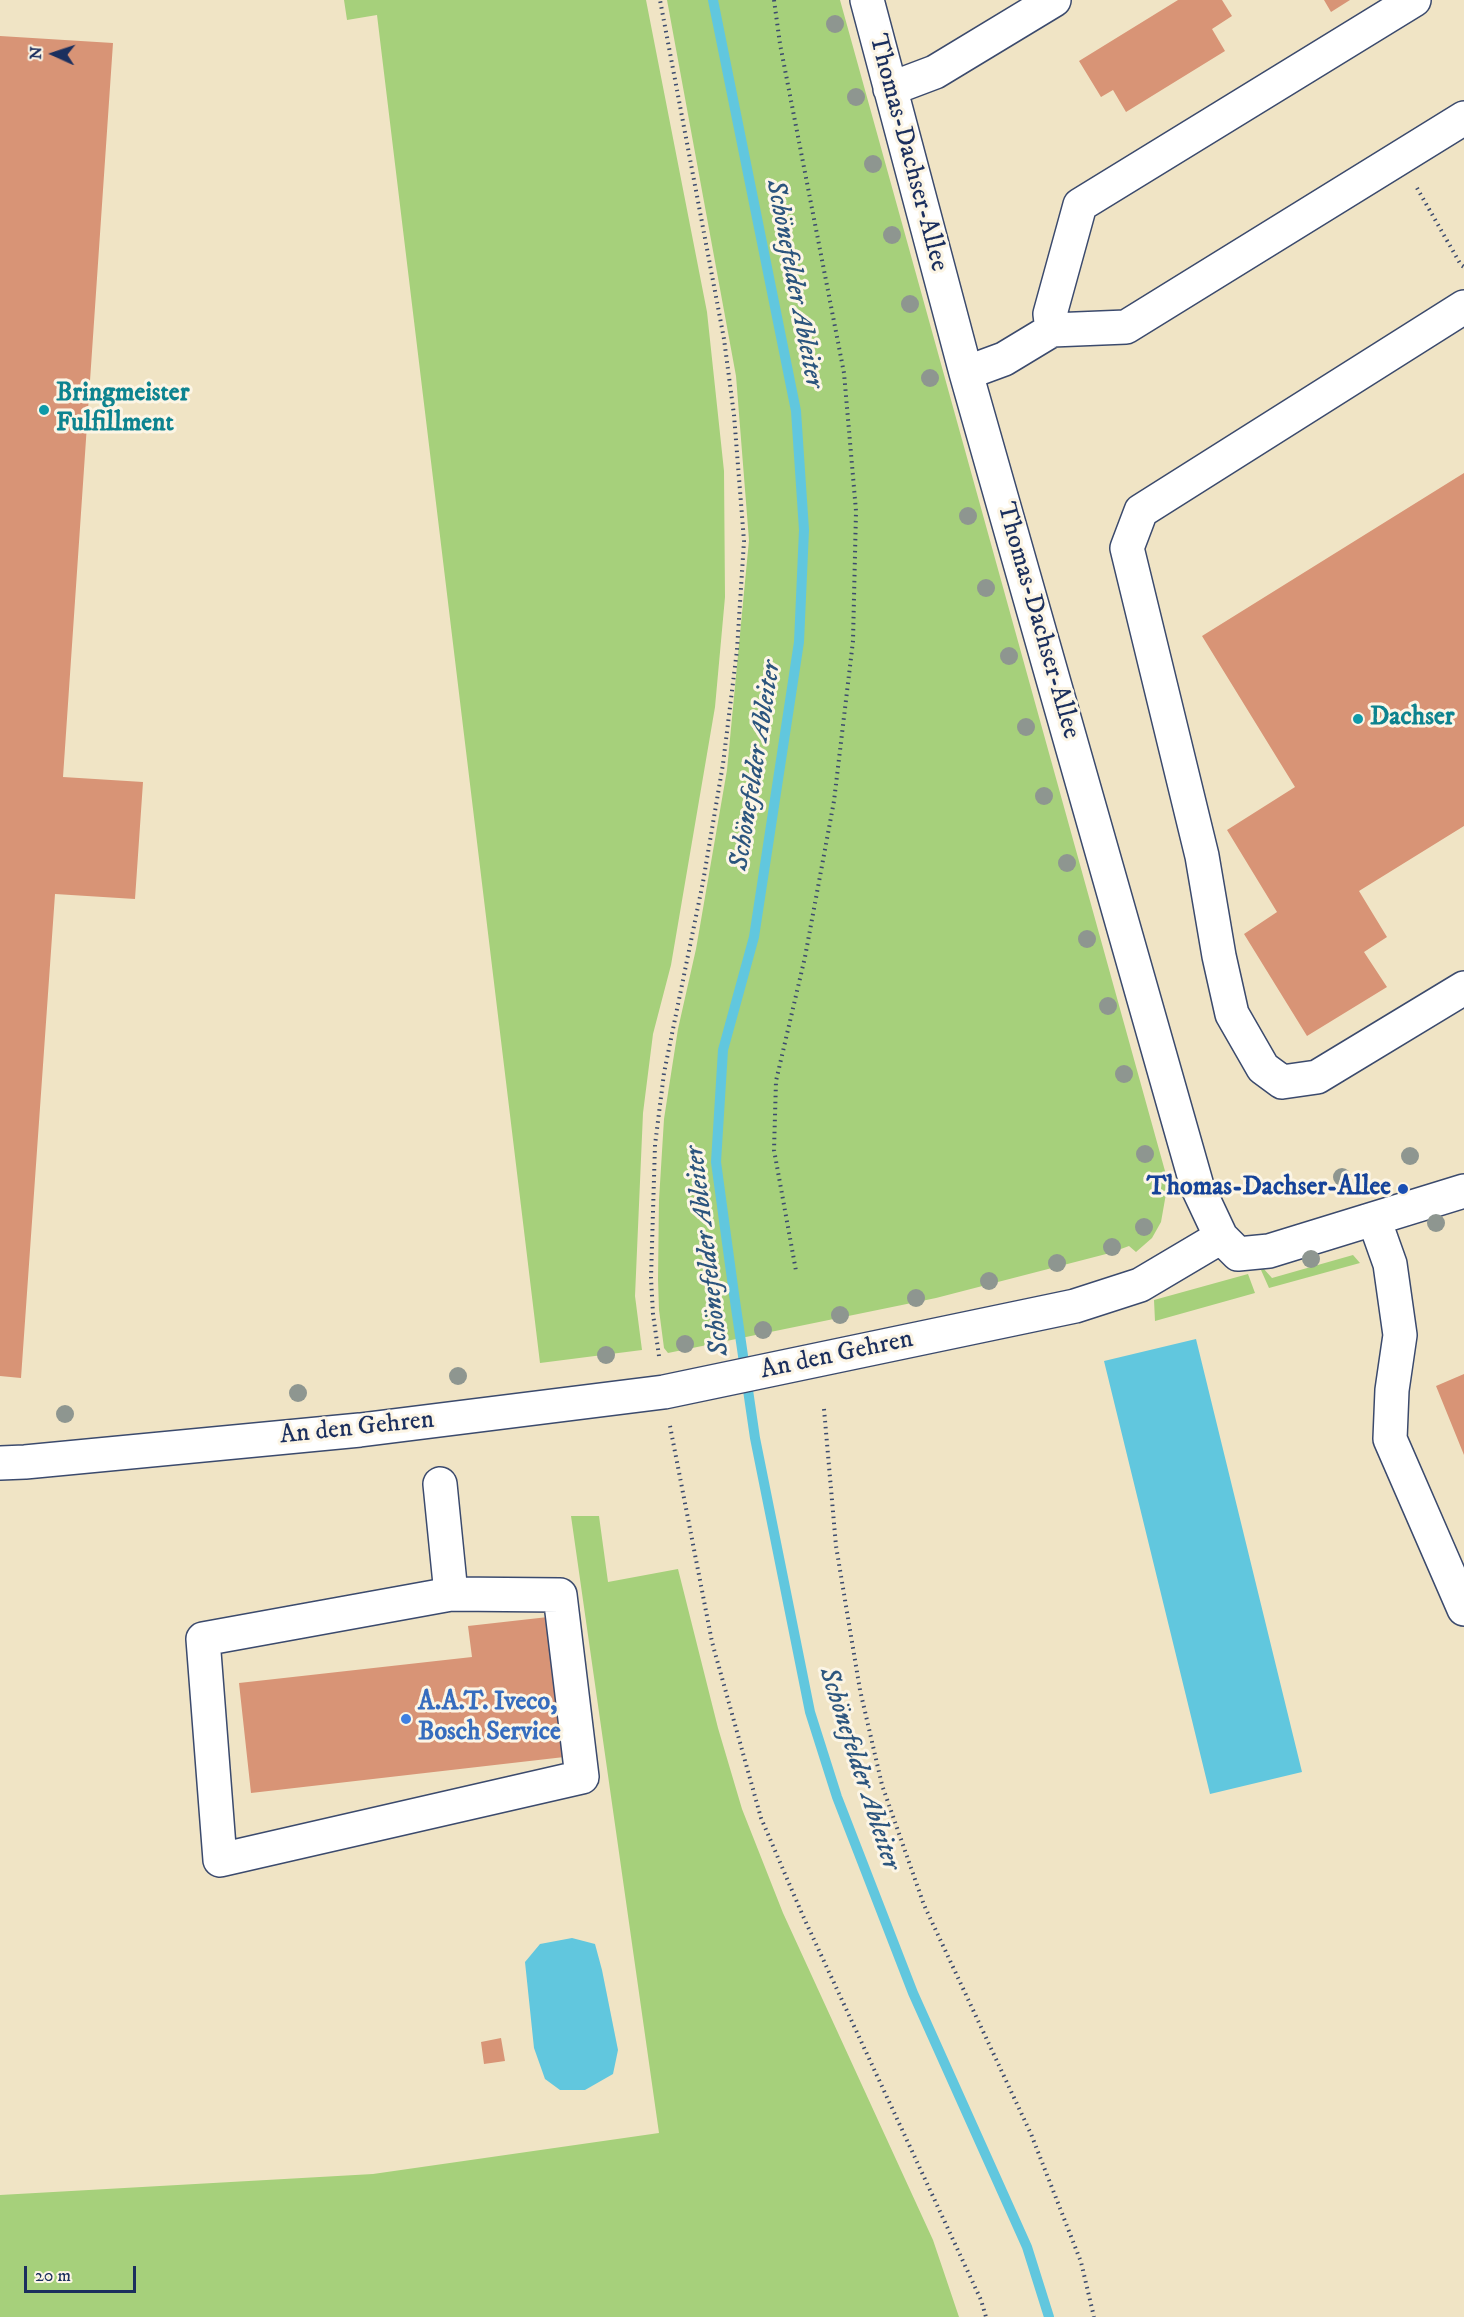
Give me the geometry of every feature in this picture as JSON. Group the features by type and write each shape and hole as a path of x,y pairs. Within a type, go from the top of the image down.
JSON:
{"street":[{"name":"Thomas-Dachser-Allee","path":"867,0 966,373 1197,1186 1221,1237"},
{"path":"890,89 926,77 1054,0"},
{"path":"1052,330 1050,314 1080,205 1414,0"},
{"path":"966,373 1004,359 1052,330 1126,327 1464,118"},
{"path":"1464,307 1141,511 1127,548 1202,856 1219,956 1232,1014 1263,1068 1282,1082 1317,1077 1464,988"},
{"path":"1221,1237 1238,1254 1269,1251 1464,1191"},
{"path":"1374,1219 1390,1264 1400,1335 1392,1390 1390,1439 1464,1609"},
{"name":"An den Gehren","path":"0,1463 360,1430 675,1389 1075,1306 1140,1285 1221,1237"},
{"path":"440,1484 451,1594"},
{"path":"451,1594 560,1595 582,1777 220,1860 203,1640 451,1594"}],"path":[{"path":"660,0 724,339 734,414 744,541 737,650 723,764 704,882 668,1053 655,1145 651,1278 653,1314 675,1389"},
{"path":"774,0 780,44 844,373 856,511 853,641 834,801 805,957 776,1081 774,1150 796,1271"},
{"path":"1400,158 1464,267"},
{"path":"824,1409 836,1546 860,1690 882,1785 924,1905 1030,2134 1081,2262 1094,2317"},
{"path":"673,1446 712,1642 761,1818 802,1916 981,2300 986,2317"}],"green space":[{"path":"344,0 646,0 707,312 724,471 725,597 715,707 671,965 653,1034 643,1113 635,1296 642,1350 540,1363 377,15 347,20"},
{"path":"667,0 840,0 1165,1171 1167,1188 1161,1222 1152,1238 1136,1252 1129,1246 1110,1253 936,1298 668,1353 664,1348 658,1279 659,1200 664,1119 678,1029 696,949 727,770 749,540 736,376"},
{"path":"1353,1255 1360,1263 1269,1288 1261,1270 1263,1268 1272,1278"},
{"path":"1248,1274 1255,1293 1155,1321 1154,1300"},
{"path":"571,1516 599,1516 608,1582 678,1569 718,1728 742,1809 783,1913 933,2240 959,2317 0,2317 0,2195 373,2174 659,2133"}],"water":[{"path":"1196,1339 1302,1772 1210,1794 1104,1361"},
{"path":"572,1938 595,1944 618,2050 613,2074 585,2090 560,2090 545,2079 534,2048 525,1962 540,1944"}],"building":[{"path":"1178,0 1222,0 1232,16 1212,29 1225,51 1126,112 1113,90 1101,97 1079,61"},
{"path":"1324,0 1350,0 1331,12"},
{"name":"Bringmeister Fulfillment","path":"0,36 113,43 63,777 143,782 135,899 55,894 21,1378 0,1376"},
{"name":"Dachser","path":"1464,473 1464,826 1359,891 1387,937 1364,952 1387,987 1307,1036 1244,934 1277,912 1227,830 1295,787 1202,636"},
{"path":"1464,1374 1464,1455 1436,1386"},
{"name":"A.A.T. Iveco, Bosch Service","path":"557,1616 573,1756 251,1793 239,1683 472,1657 468,1626"},
{"path":"501,2038 505,2061 484,2064 481,2042"}],"waterway":[{"name":"Schönefelder Ableiter","path":"713,0 796,411 804,530 799,642 754,937 723,1050 716,1162 734,1294 755,1438 810,1712 837,1797 913,1993 1027,2247 1049,2317"}],"place":[{"name":"Bringmeister Fulfillment","path":"44,410"},
{"name":"Dachser","path":"1358,719"},
{"name":"Thomas-Dachser-Allee","path":"1403,1189"},
{"name":"A.A.T. Iveco, Bosch Service","path":"406,1719"}]}
